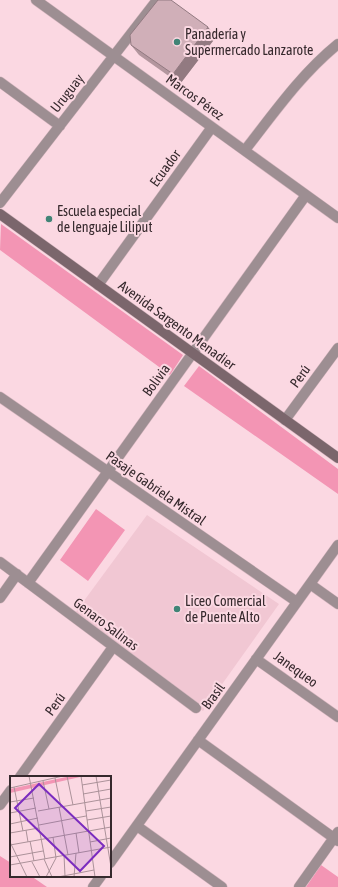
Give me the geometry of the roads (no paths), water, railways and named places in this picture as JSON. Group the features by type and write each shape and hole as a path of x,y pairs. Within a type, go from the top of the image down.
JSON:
{"main road":[{"name":"Avenida Sargento Menadier","path":"0,214 338,458"}],"street":[{"name":"Marcos Pérez","path":"36,0 338,218"},
{"name":"Uruguay","path":"0,203 157,0"},
{"path":"244,150 292,90 318,62 338,44"},
{"path":"0,82 60,126"},
{"name":"Ecuador","path":"98,285 212,127"},
{"name":"Bolivia","path":"28,582 306,195"},
{"name":"Perú","path":"285,420 338,348"},
{"name":"Pasaje Gabriela Mistral","path":"0,397 297,602"},
{"name":"Brasil","path":"111,862 338,545"},
{"name":"Genaro Salinas","path":"0,562 196,708"},
{"path":"0,598 17,574"},
{"path":"310,584 338,604"},
{"name":"Perú","path":"21,776 113,647"},
{"name":"Janequeo","path":"256,659 338,717"},
{"path":"198,740 337,837 299,887"},
{"path":"0,806 10,791"},
{"path":"137,826 222,887"},
{"path":"93,887 100,877"}],"place":[{"name":"Panadería y Supermercado Lanzarote","path":"177,42"},
{"name":"Escuela especial de lenguaje Liliput","path":"49,219"},
{"name":"Liceo Comercial de Puente Alto","path":"177,609"}]}
